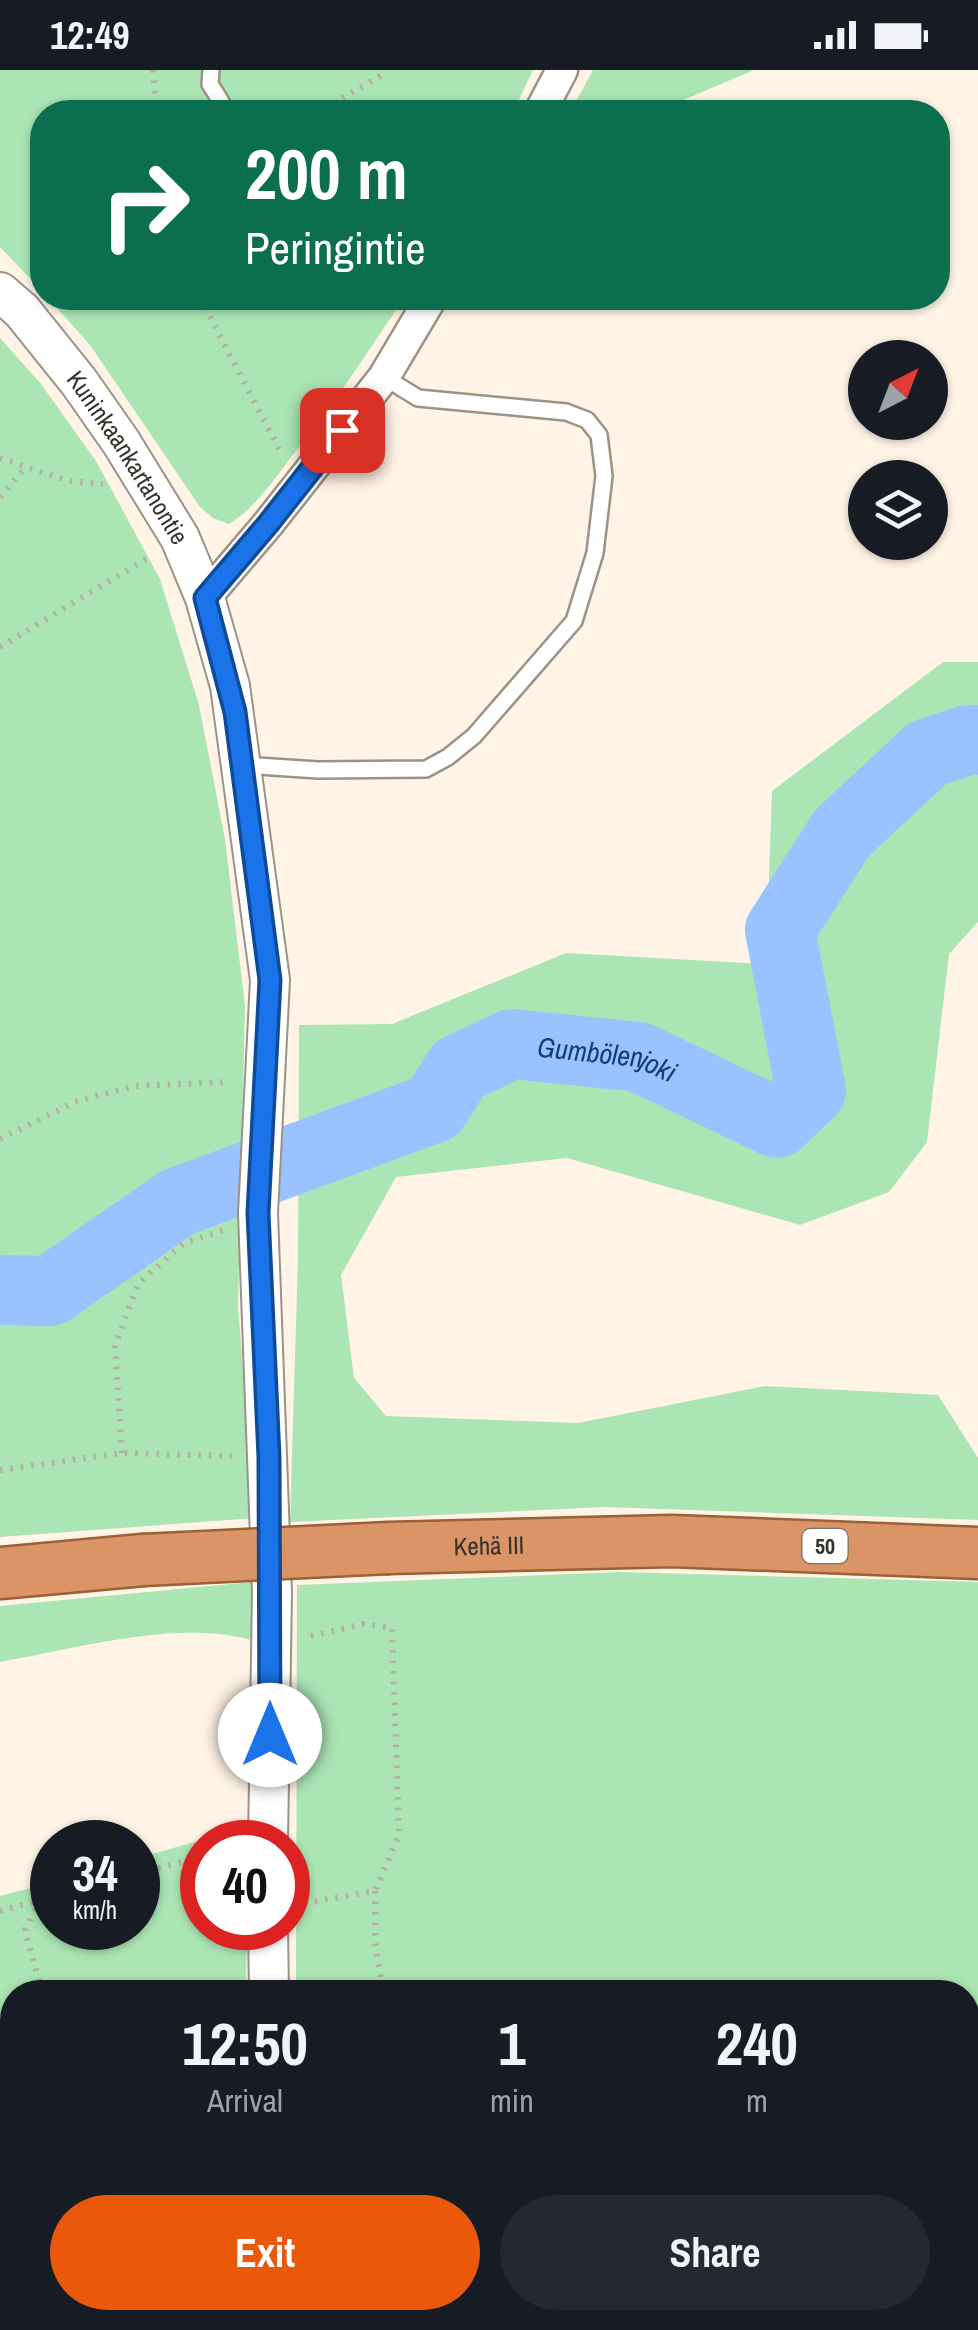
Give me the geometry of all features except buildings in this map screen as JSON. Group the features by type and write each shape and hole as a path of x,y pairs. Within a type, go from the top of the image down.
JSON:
{"highway":[{"name":"Kehä III","path":"0,1573 143,1560 389,1548 672,1541 978,1553"}],"street":[{"path":"546,100 562,70"},
{"name":"Kuninkaankartanontie","path":"0,292 22,311 79,382 180,538 205,598 230,686 270,980 258,1216 269,1457 268,1820"},
{"path":"205,598 384,377 424,310"},
{"path":"268,1950 268,1980"}],"lane":[{"path":"211,70 210,84 220,100"},
{"path":"243,765 318,770 426,769 474,736 574,621 595,552 604,476 599,435 586,420 566,412 418,398 384,377"}],"path":[{"path":"153,70 157,100"},
{"path":"338,100 384,74 384,70"},
{"path":"206,310 271,439 302,482"},
{"path":"0,458 68,481 149,487"},
{"path":"0,497 26,467"},
{"path":"0,647 180,538"},
{"path":"0,1140 75,1102 134,1086 264,1080"},
{"path":"122,1453 115,1346 138,1284 184,1243 258,1216"},
{"path":"0,1470 122,1453 269,1457"},
{"path":"270,1644 363,1624 392,1628 399,1836 375,1891 375,1942 381,1980"},
{"path":"310,1902 375,1891"},
{"path":"0,1911 30,1903"},
{"path":"30,1921 26,1930 30,1946"},
{"path":"31,1950 39,1980"}],"green space":[{"path":"0,70 533,70 519,100 30,100 30,278 0,247"},
{"path":"593,70 754,70 683,100 577,100"},
{"path":"59,310 396,310 271,484 229,524 200,507 90,345"},
{"path":"0,338 41,384 96,461 160,579 199,705 225,839 245,1006 238,1307 255,1518 0,1537"},
{"path":"943,662 978,662 978,922 949,954 927,1142 889,1192 800,1225 567,1158 396,1177 341,1275 354,1378 386,1416 578,1423 765,1386 938,1395 978,1458 978,1520 605,1507 290,1522 298,1258 299,1025 392,1024 566,953 766,964 772,791"},
{"path":"620,1572 978,1582 978,1980 296,1980 296,1950 310,1950 310,1820 296,1820 297,1585"},
{"path":"252,1582 251,1640 223,1634 159,1634 0,1662 0,1606"},
{"path":"180,1846 180,1950 247,1950 246,1980 0,1980 0,1896 30,1888 30,1950 160,1950 160,1852"}],"waterway":[{"name":"Gumbölenjoki","path":"0,1290 50,1291 178,1202 434,1108 459,1069 512,1044 639,1057 777,1123 811,1091 780,930 842,833 928,753 978,740"}],"route":[{"path":"270,1735 269,1457 258,1213 270,980 235,712 205,598 342,430"}]}
